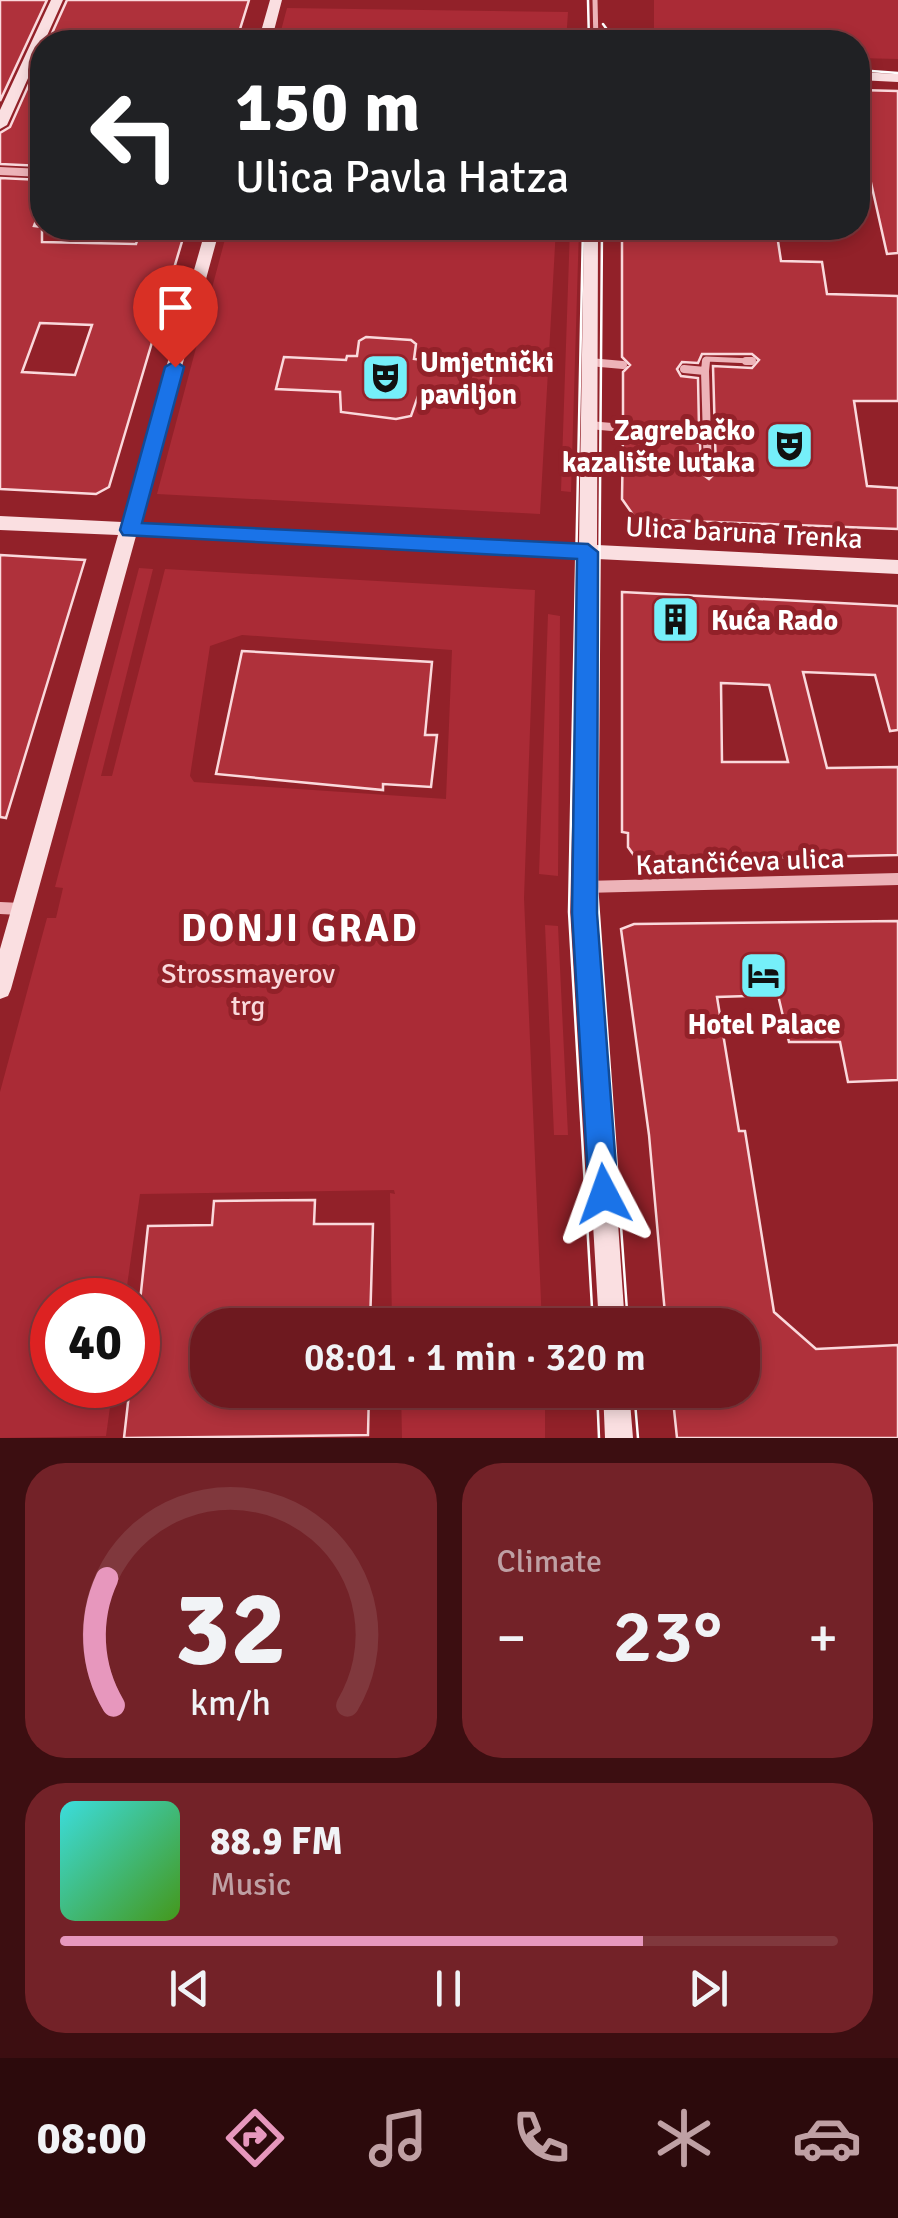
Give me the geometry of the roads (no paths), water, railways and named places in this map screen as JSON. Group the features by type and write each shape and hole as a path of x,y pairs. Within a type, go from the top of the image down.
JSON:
{"street":[{"path":"43,30 56,0"},
{"path":"267,30 276,0"},
{"path":"0,125 30,58"},
{"path":"870,77 898,78"},
{"path":"0,171 30,172"},
{"path":"0,989 11,908 130,530 210,240"},
{"path":"591,240 584,887 611,1308"},
{"name":"Ulica baruna Trenka","path":"0,524 898,567"},
{"name":"Katančićeva ulica","path":"584,887 898,879"},
{"path":"617,1408 619,1438"}],"lane":[{"path":"595,0 596,30"},
{"path":"708,472 707,436 712,425 706,359 752,362"},
{"path":"590,362 623,365"},
{"path":"684,369 705,370"},
{"path":"589,424 623,428"},
{"path":"688,434 707,436"}],"tram line":[{"path":"588,0 589,30"},
{"path":"603,24 607,30"},
{"path":"870,71 898,73"},
{"path":"583,240 569,912 592,1308"},
{"path":"602,240 597,887 627,1308"},
{"path":"598,1408 599,1438"},
{"path":"636,1408 638,1438"}],"place":[{"name":"Umjetnički paviljon","path":"385,378"},
{"name":"Zagrebačko kazalište lutaka","path":"790,446"},
{"name":"Kuća Rado","path":"676,620"},
{"name":"Hotel Palace","path":"764,976"}],"district":[{"name":"DONJI GRAD","path":"300,928"}],"park label":[{"name":"Strossmayerov trg","path":"248,989"}]}
